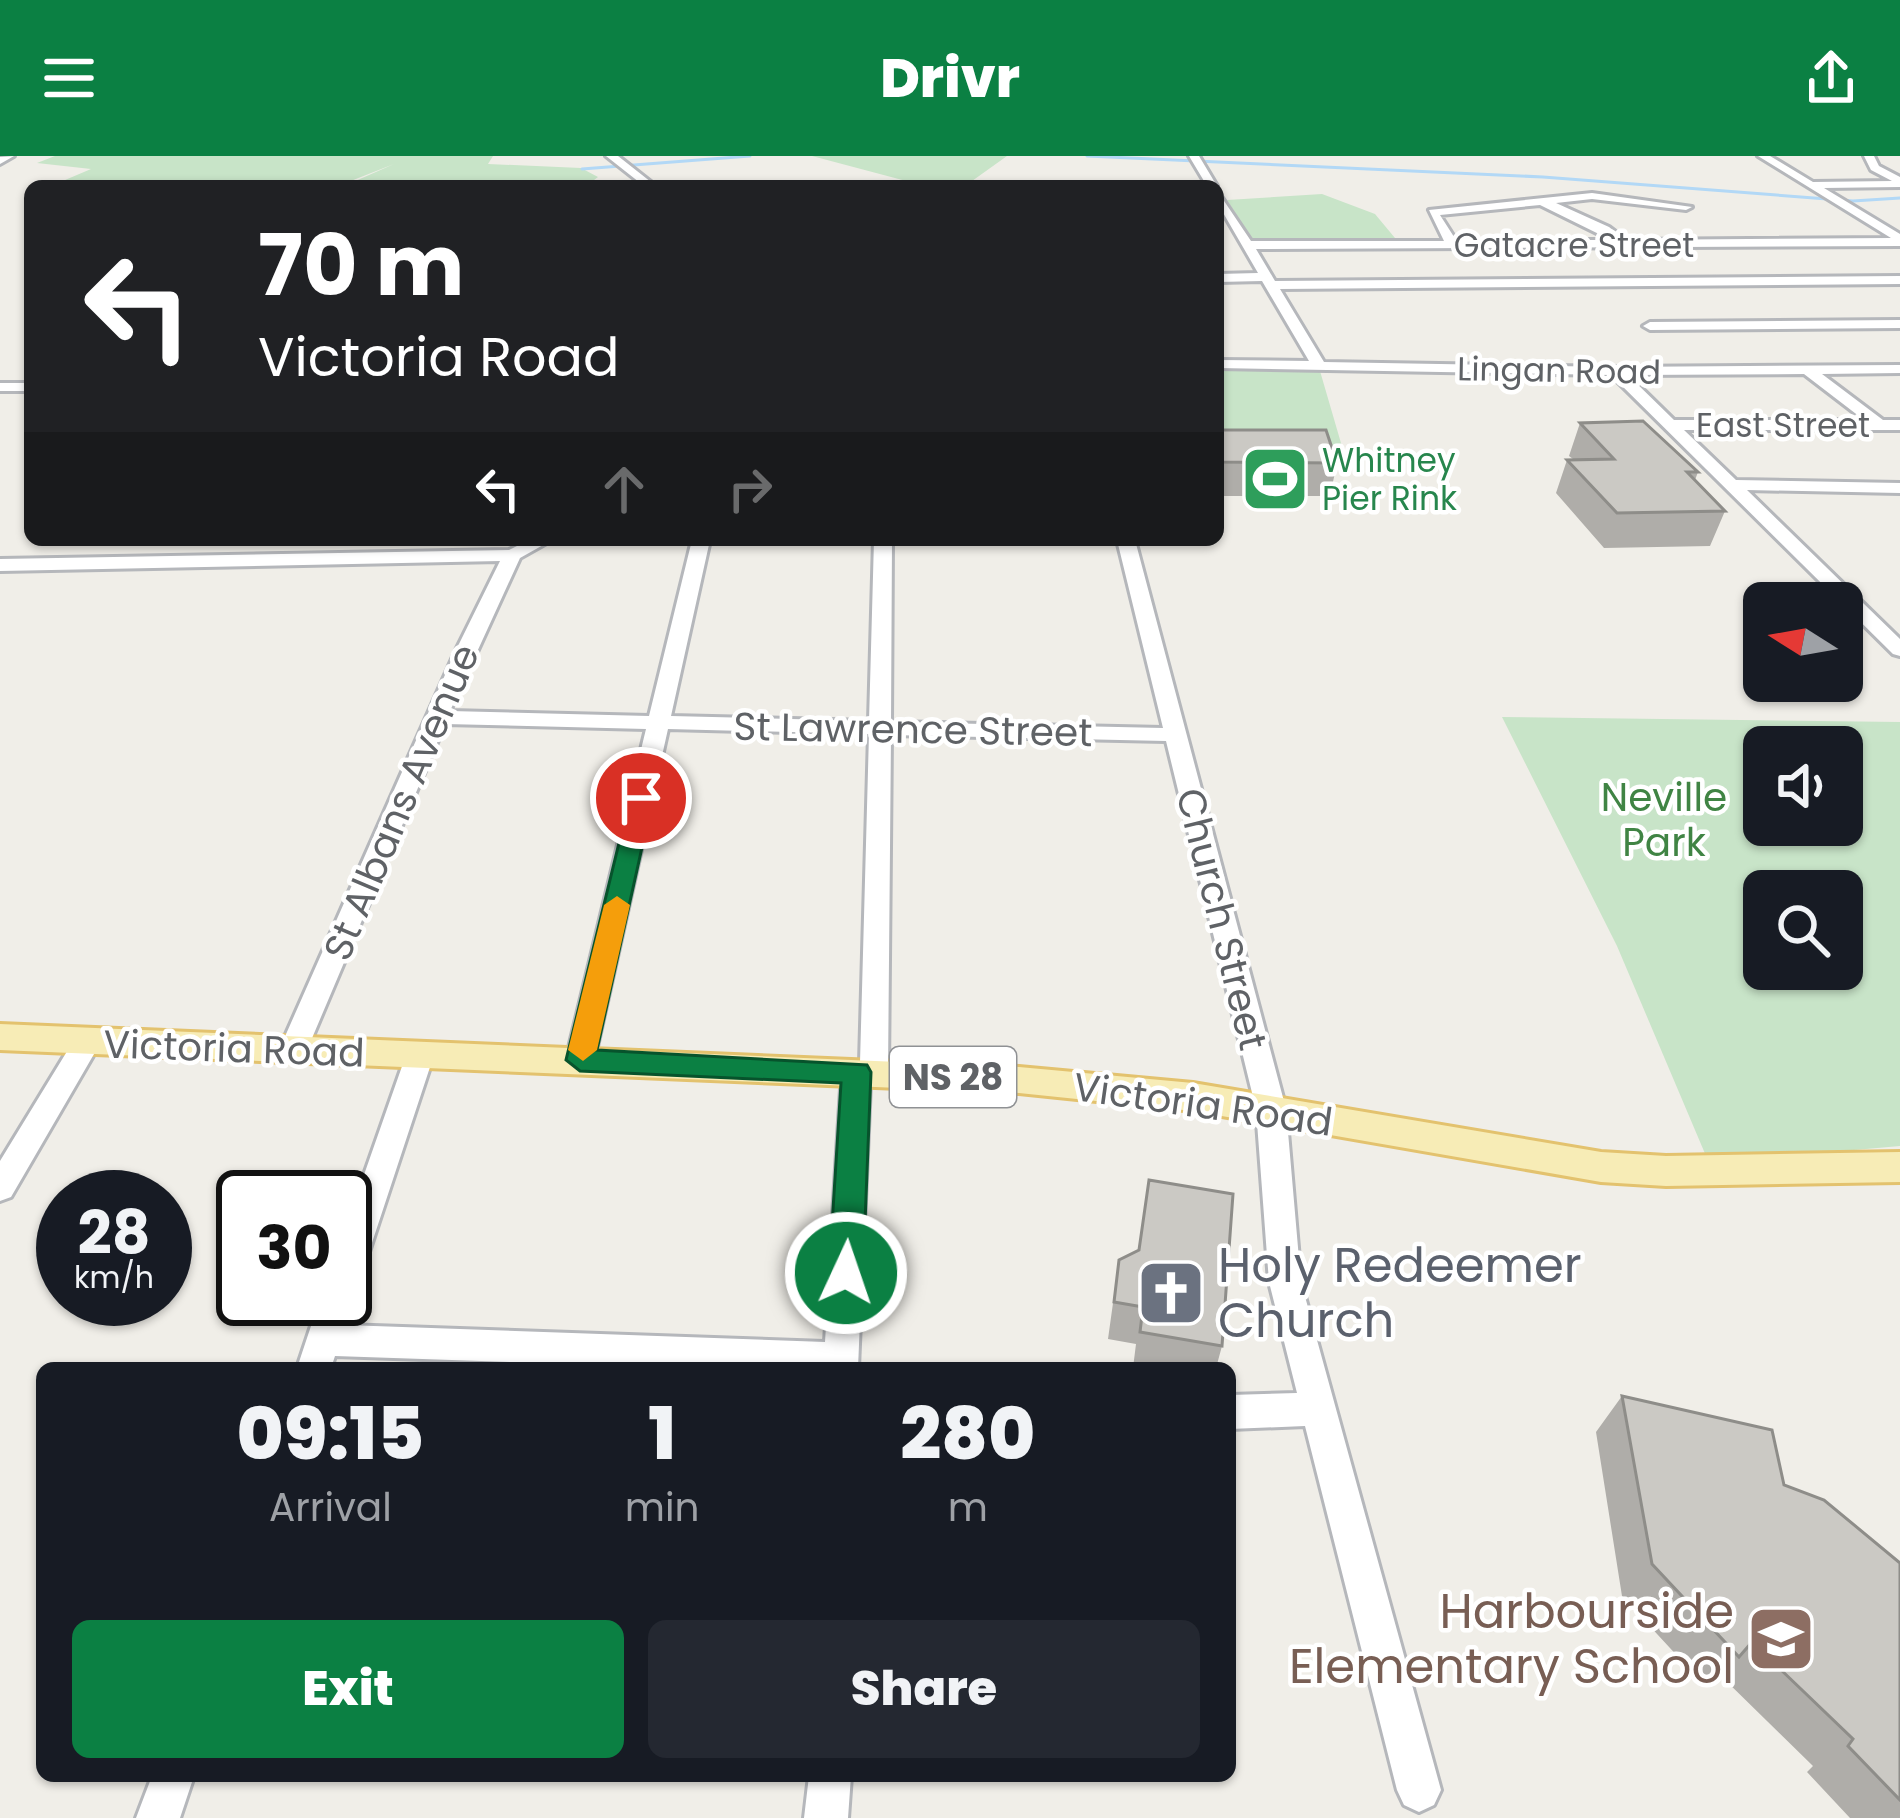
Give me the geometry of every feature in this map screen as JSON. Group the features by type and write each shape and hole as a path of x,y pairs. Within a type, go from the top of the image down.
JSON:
{"main road":[{"name":"Victoria Road","path":"0,1037 1033,1082 1271,1109 1601,1167 1666,1171 1900,1167"}],"street":[{"path":"0,161 9,156"},
{"path":"611,156 643,180"},
{"path":"1762,156 1900,241"},
{"path":"1869,156 1876,168 1900,182"},
{"path":"1812,185 1900,182"},
{"path":"1453,245 1432,214 1436,211 1601,196 1686,207"},
{"path":"1543,202 1605,229 1625,245"},
{"path":"1224,205 1319,366"},
{"name":"Gatacre Street","path":"1248,245 1900,241"},
{"path":"1224,278 1900,280"},
{"path":"1649,326 1900,324"},
{"path":"1821,325 1891,369"},
{"name":"Lingan Road","path":"1224,364 1615,371 1891,369"},
{"path":"1615,371 1900,650"},
{"path":"1809,371 1900,441"},
{"name":"East Street","path":"1666,424 1900,425"},
{"path":"1728,485 1900,488"},
{"path":"3,568 27,546"},
{"path":"3,568 512,555 531,546"},
{"path":"580,1060 700,546"},
{"path":"842,1362 865,1072 883,546"},
{"name":"Church Street","path":"1127,546 1271,1109 1280,1252 1419,1790"},
{"name":"St Albans Avenue","path":"293,1050 512,555"},
{"name":"St Lawrence Street","path":"438,717 1173,735"},
{"path":"0,1188 87,1042"},
{"path":"372,1196 420,1055"},
{"path":"319,1354 784,1362"},
{"path":"1236,1412 1318,1409"},
{"path":"158,1818 171,1782"},
{"path":"826,1818 829,1782"}],"green space":[{"path":"55,156 493,156 488,164 581,168 598,177 358,180 394,164 353,180 65,180 91,169 37,163"},
{"path":"812,156 1007,156 973,180 902,180"},
{"path":"1322,194 1375,214 1400,244 1254,243 1227,200"},
{"path":"1224,368 1320,371 1343,450 1224,446"},
{"name":"Neville Park","path":"1502,717 1900,722 1900,1146 1709,1163 1617,946"}],"building":[{"path":"1643,421 1698,472 1687,472 1725,511 1617,513 1567,460 1614,459 1580,423"},
{"path":"1224,430 1326,430 1337,463 1224,462"},
{"name":"Holy Redeemer Church","path":"1149,1180 1233,1194 1222,1346 1140,1332 1143,1307 1114,1302 1119,1260 1139,1250"},
{"name":"Harbourside Elementary School","path":"1622,1396 1772,1430 1784,1485 1824,1500 1900,1563 1900,1800 1848,1746 1853,1739 1752,1642 1739,1657 1652,1564"}],"waterway":[{"path":"582,169 750,156"},
{"path":"1087,156 1543,177 1853,201 1900,198"}],"slow traffic":[{"path":"583,1050 617,905"}],"place":[{"name":"Whitney Pier Rink","path":"1275,479"},
{"name":"Holy Redeemer Church","path":"1171,1293"},
{"name":"Harbourside Elementary School","path":"1781,1639"}],"route":[{"path":"641,798 580,1060 856,1072 846,1273"}]}
